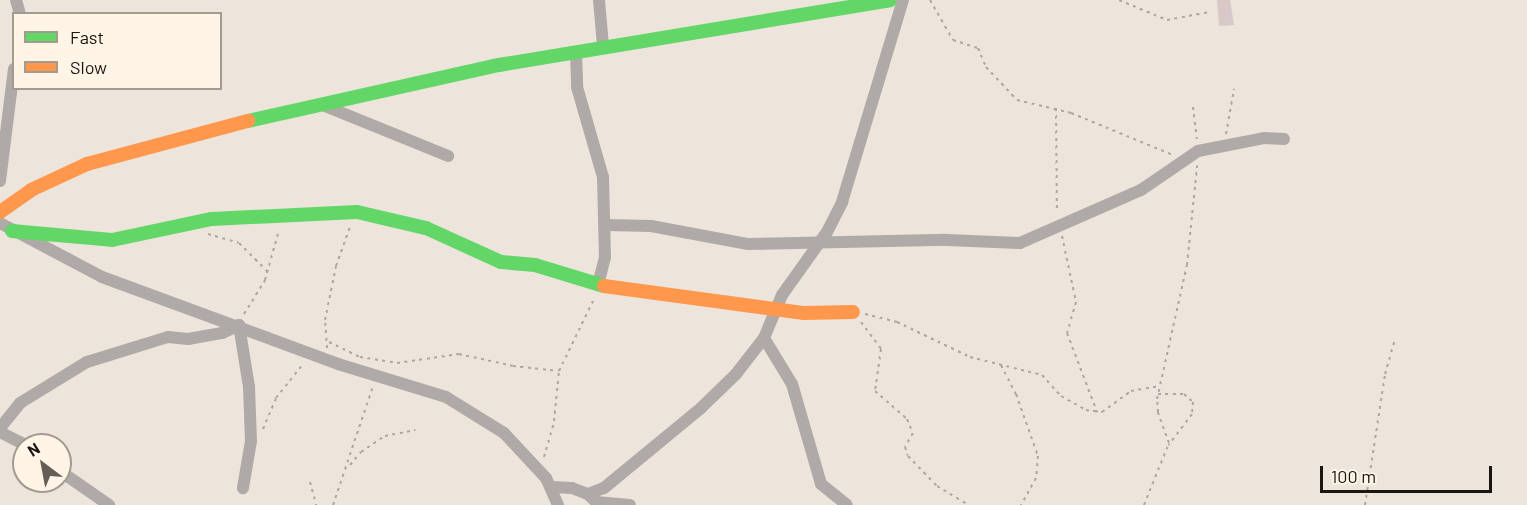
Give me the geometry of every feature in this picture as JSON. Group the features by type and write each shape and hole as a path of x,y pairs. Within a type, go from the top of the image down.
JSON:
{"street":[{"path":"598,0 603,46"},
{"path":"0,212 31,190 87,164 218,128 325,106 499,65 890,0"},
{"path":"588,494 604,488 701,408 736,374 765,338 795,273 831,225 854,172 903,0"},
{"path":"576,52 577,87 603,177 605,256 598,285"},
{"path":"0,181 3,139 12,82"},
{"path":"325,106 448,156"},
{"path":"606,225 660,227 748,244 947,240 1009,244 1060,228 1164,177 1195,153 1264,138 1284,139"},
{"path":"6,227 96,241 190,223 347,212 414,224 501,262 535,265 598,285 778,308 853,312"},
{"path":"6,227 102,277 322,356 446,397 504,433 549,483 558,505"},
{"path":"0,430 20,403 87,362 168,336 188,339 222,333 239,325"},
{"path":"239,325 249,387 251,441 243,489"},
{"path":"765,338 792,384 821,484 847,505"},
{"path":"72,479 109,505"},
{"path":"549,483 588,494 596,502 630,505"}],"path":[{"path":"930,0 952,40 978,48 986,67 1011,95 1031,105 1056,108 1172,154 1195,153"},
{"path":"1119,0 1167,20 1209,12"},
{"path":"1226,146 1227,110 1234,89"},
{"path":"1169,445 1158,412 1158,394 1187,265 1195,153 1193,107"},
{"path":"1056,108 1054,186 1060,228 1076,302 1067,333 1097,412"},
{"path":"251,441 264,428 272,405 297,369 322,356 329,342 325,320 338,261 349,233 347,212"},
{"path":"239,325 268,272 278,237 279,217"},
{"path":"190,223 218,240 239,243 268,272"},
{"path":"549,483 544,456 554,421 559,371 590,310 598,285"},
{"path":"853,312 897,322 949,350 1042,375 1072,403 1097,412 1108,409 1131,391 1160,386"},
{"path":"853,312 880,345 875,391 909,422 913,433 905,447 908,456 937,486 969,505"},
{"path":"1365,505 1385,374 1395,338"},
{"path":"329,342 360,357 397,363 459,354 513,366 559,371"},
{"path":"1001,365 1016,394 1038,456 1036,478 1020,505"},
{"path":"333,505 348,467 376,374"},
{"path":"1144,505 1157,464 1192,414 1193,402 1184,394 1158,394"},
{"path":"348,467 361,452 385,436 415,430"},
{"path":"310,482 315,505"}],"building":[{"path":"1217,0 1230,0 1234,25 1219,26"}],"traffic: fast":[{"path":"248,121 499,65 890,0"},
{"path":"12,231 112,240 212,219 357,212 426,228 501,262 535,265 604,286"}],"traffic: slow":[{"path":"0,212 31,190 87,164 248,121"},
{"path":"604,286 804,313 853,312"}]}
